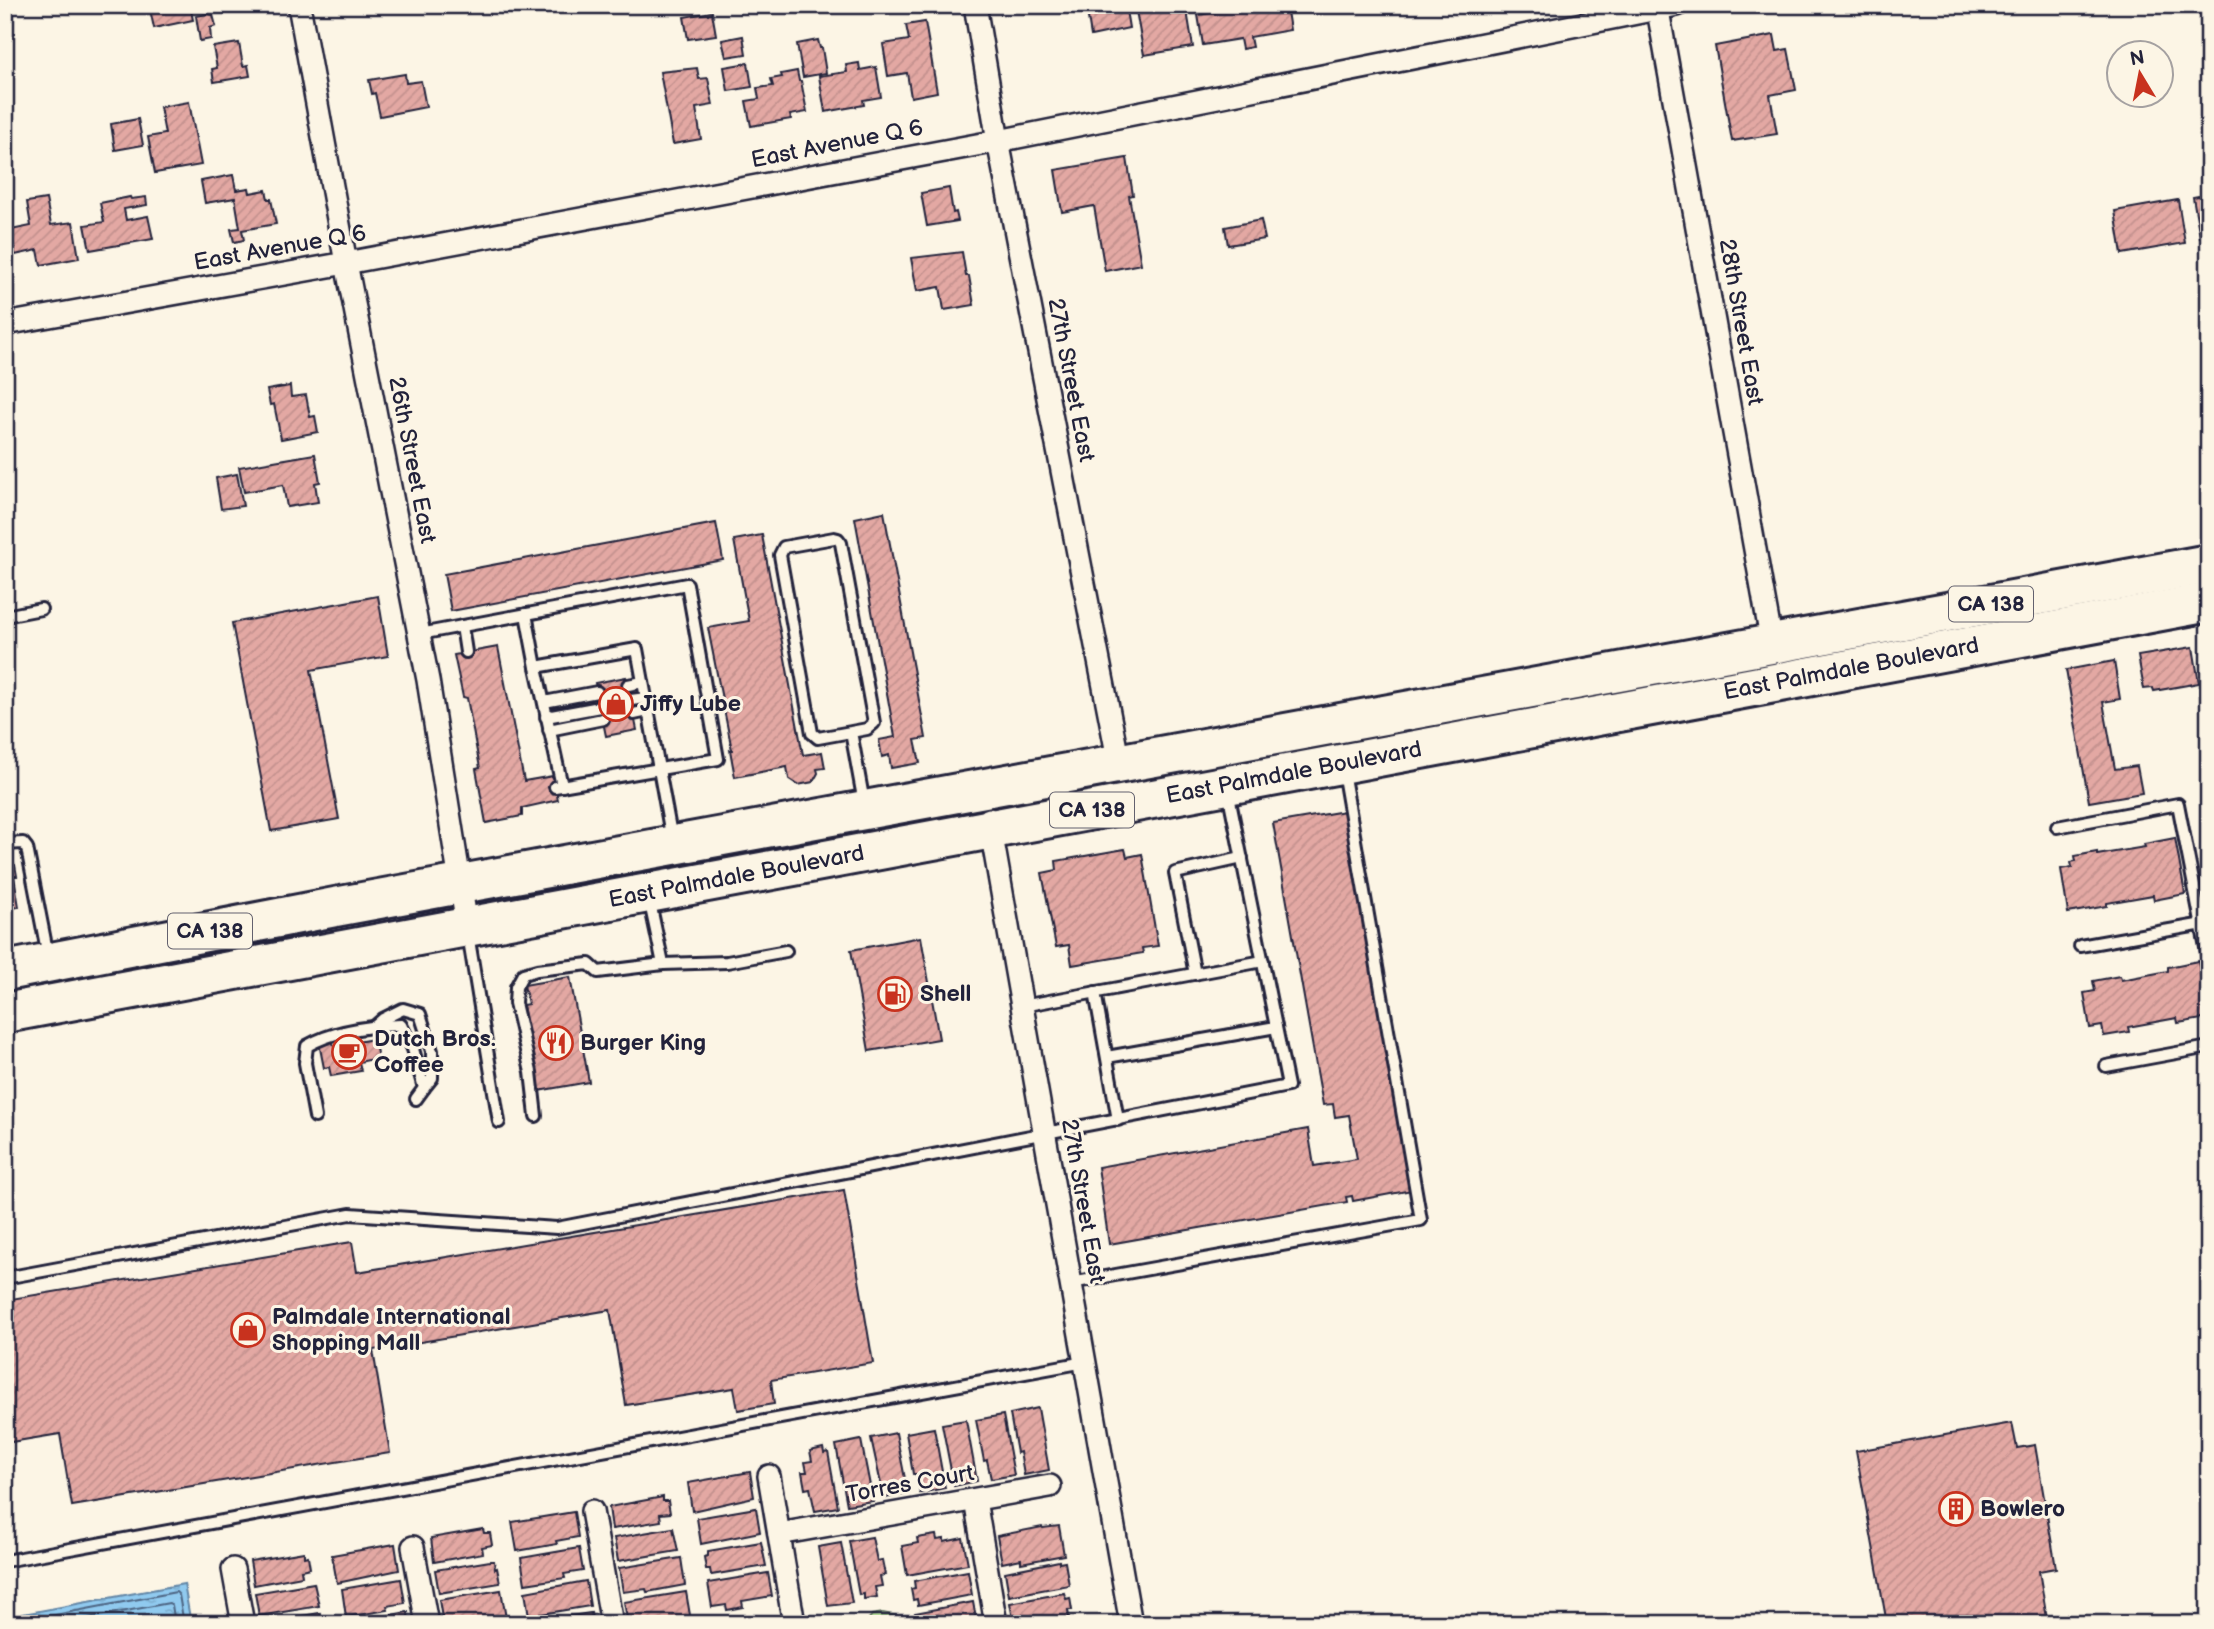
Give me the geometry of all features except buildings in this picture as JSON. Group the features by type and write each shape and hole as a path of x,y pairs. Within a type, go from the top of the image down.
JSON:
{"highway":[{"name":"East Palmdale Boulevard","path":"5,971 460,884 2209,564"},
{"name":"East Palmdale Boulevard","path":"5,1013 2209,602"}],"street":[{"name":"26th Street East","path":"299,5 346,263 419,634 467,926"},
{"name":"27th Street East","path":"975,5 998,141 1119,764"},
{"name":"East Avenue Q 6","path":"5,324 998,141 1664,6"},
{"name":"28th Street East","path":"1664,6 1772,644"},
{"name":"27th Street East","path":"983,788 1131,1624"},
{"path":"769,1476 794,1624"},
{"name":"Torres Court","path":"779,1534 1050,1486"},
{"path":"975,1500 996,1624"},
{"path":"592,1511 612,1624"},
{"path":"413,1547 427,1624"},
{"path":"233,1569 243,1624"}],"lane":[{"path":"834,538 841,543 874,723 867,729 851,732 818,738 812,733 780,555 784,547 834,538"},
{"path":"419,634 526,614 687,584 718,759 558,787 526,614"},
{"path":"5,616 41,609"},
{"path":"462,626 466,652"},
{"path":"536,667 637,649 673,845"},
{"path":"628,685 643,682"},
{"path":"544,702 597,692"},
{"path":"631,700 646,698"},
{"path":"546,717 600,707"},
{"path":"634,714 648,711"},
{"path":"549,730 603,719"},
{"path":"851,732 865,810"},
{"path":"1071,1283 1421,1220 1342,765"},
{"path":"5,1278 351,1214 557,1228 1288,1086 1227,786"},
{"path":"2057,827 2178,804 2205,924 2209,963"},
{"path":"5,844 23,843 26,848 49,962"},
{"path":"1195,974 1175,873 1242,859"},
{"path":"648,894 663,964"},
{"path":"2080,946 2205,924"},
{"path":"467,926 499,1122"},
{"path":"536,1116 531,1072 514,1003 516,986 523,974 589,964 598,972 663,964 727,962 786,951"},
{"path":"1022,1006 1263,961"},
{"path":"1095,992 1118,1120"},
{"path":"374,1026 403,1009 420,1014 432,1051 432,1077 416,1099"},
{"path":"315,1117 305,1063 307,1046 321,1038 374,1026 401,1025 413,1049 424,1088"},
{"path":"1107,1058 1276,1027"},
{"path":"2106,1066 2209,1046"},
{"path":"5,1560 1085,1362"}],"green space":[{"path":"883,1613 897,1616 900,1624 865,1624 872,1615"}],"water":[{"path":"184,1584 191,1624 24,1624 23,1614"}],"place":[{"name":"Jiffy Lube","path":"616,704"},
{"name":"Shell","path":"895,994"},
{"name":"Burger King","path":"556,1043"},
{"name":"Dutch Bros. Coffee","path":"349,1052"},
{"name":"Palmdale International Shopping Mall","path":"248,1330"},
{"name":"Bowlero","path":"1956,1509"}]}
